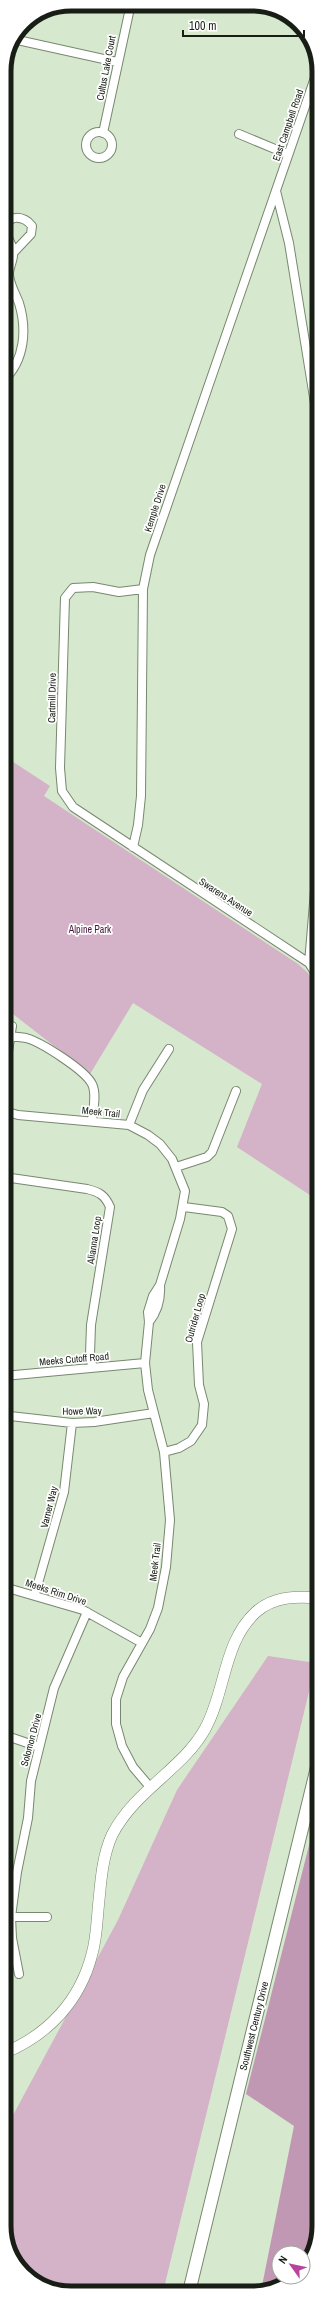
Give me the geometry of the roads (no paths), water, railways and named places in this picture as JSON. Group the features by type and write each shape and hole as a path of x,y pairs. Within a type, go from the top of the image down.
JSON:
{"main road":[{"name":"Southwest Century Drive","path":"190,2286 312,1788"}],"street":[{"name":"Cultus Lake Court","path":"103,133 117,62 129,11"},
{"path":"20,40 117,62"},
{"name":"East Campbell Road","path":"276,190 287,154 312,85"},
{"path":"240,134 287,154"},
{"path":"276,190 289,243 312,385"},
{"name":"Kemple Drive","path":"133,847 138,825 141,796 143,589 150,555 170,493 276,190"},
{"path":"11,265 14,252"},
{"path":"11,280 21,310 24,333 19,359 11,370"},
{"name":"Cartmill Drive","path":"133,847 73,807 62,791 60,768 63,605 68,592 73,588 93,587 119,592 143,589"},
{"name":"Swarens Avenue","path":"133,847 309,963"},
{"path":"312,927 309,963 312,968"},
{"path":"11,1031 12,1026"},
{"path":"11,1036 26,1038 40,1044 85,1075 92,1084 94,1096 92,1121"},
{"path":"129,1125 143,1090 169,1049"},
{"path":"176,1167 206,1157 212,1152 236,1091"},
{"name":"Meek Trail","path":"11,1113 18,1115 129,1125 148,1135 160,1144 172,1158 185,1191 184,1207 160,1285 159,1303 156,1314 149,1322 145,1363 148,1390 164,1452 170,1520 166,1567 158,1608 142,1643 123,1677 116,1699 116,1724 122,1746 133,1767 150,1787"},
{"name":"Alianna Loop","path":"11,1179 87,1188 97,1191 106,1198 110,1207 91,1326 90,1354 92,1366"},
{"name":"Outrider Loop","path":"164,1452 179,1448 191,1441 203,1420 204,1404 199,1385 197,1342 232,1229 228,1216 222,1212 184,1207"},
{"name":"Meeks Cutoff Road","path":"11,1375 92,1366 145,1363"},
{"name":"Howe Way","path":"11,1416 72,1423 94,1422 154,1413"},
{"name":"Varner Way","path":"35,1594 64,1492 72,1423"},
{"name":"Meeks Rim Drive","path":"11,1589 35,1594 87,1612 142,1643"},
{"path":"11,2050 30,2041 53,2023 68,2006 81,1985 93,1952 102,1875 112,1836 124,1816 150,1787 189,1751 205,1730 223,1682 234,1643 246,1623 257,1610 278,1600 295,1596 312,1597"},
{"name":"Solomon Drive","path":"11,1902 28,1818 31,1781 54,1688 87,1612"},
{"path":"11,1737 39,1747"},
{"path":"11,1917 48,1917"},
{"name":"Solomon Drive","path":"11,1933 19,1974"}],"park label":[{"name":"Alpine Park","path":"90,929"}]}
